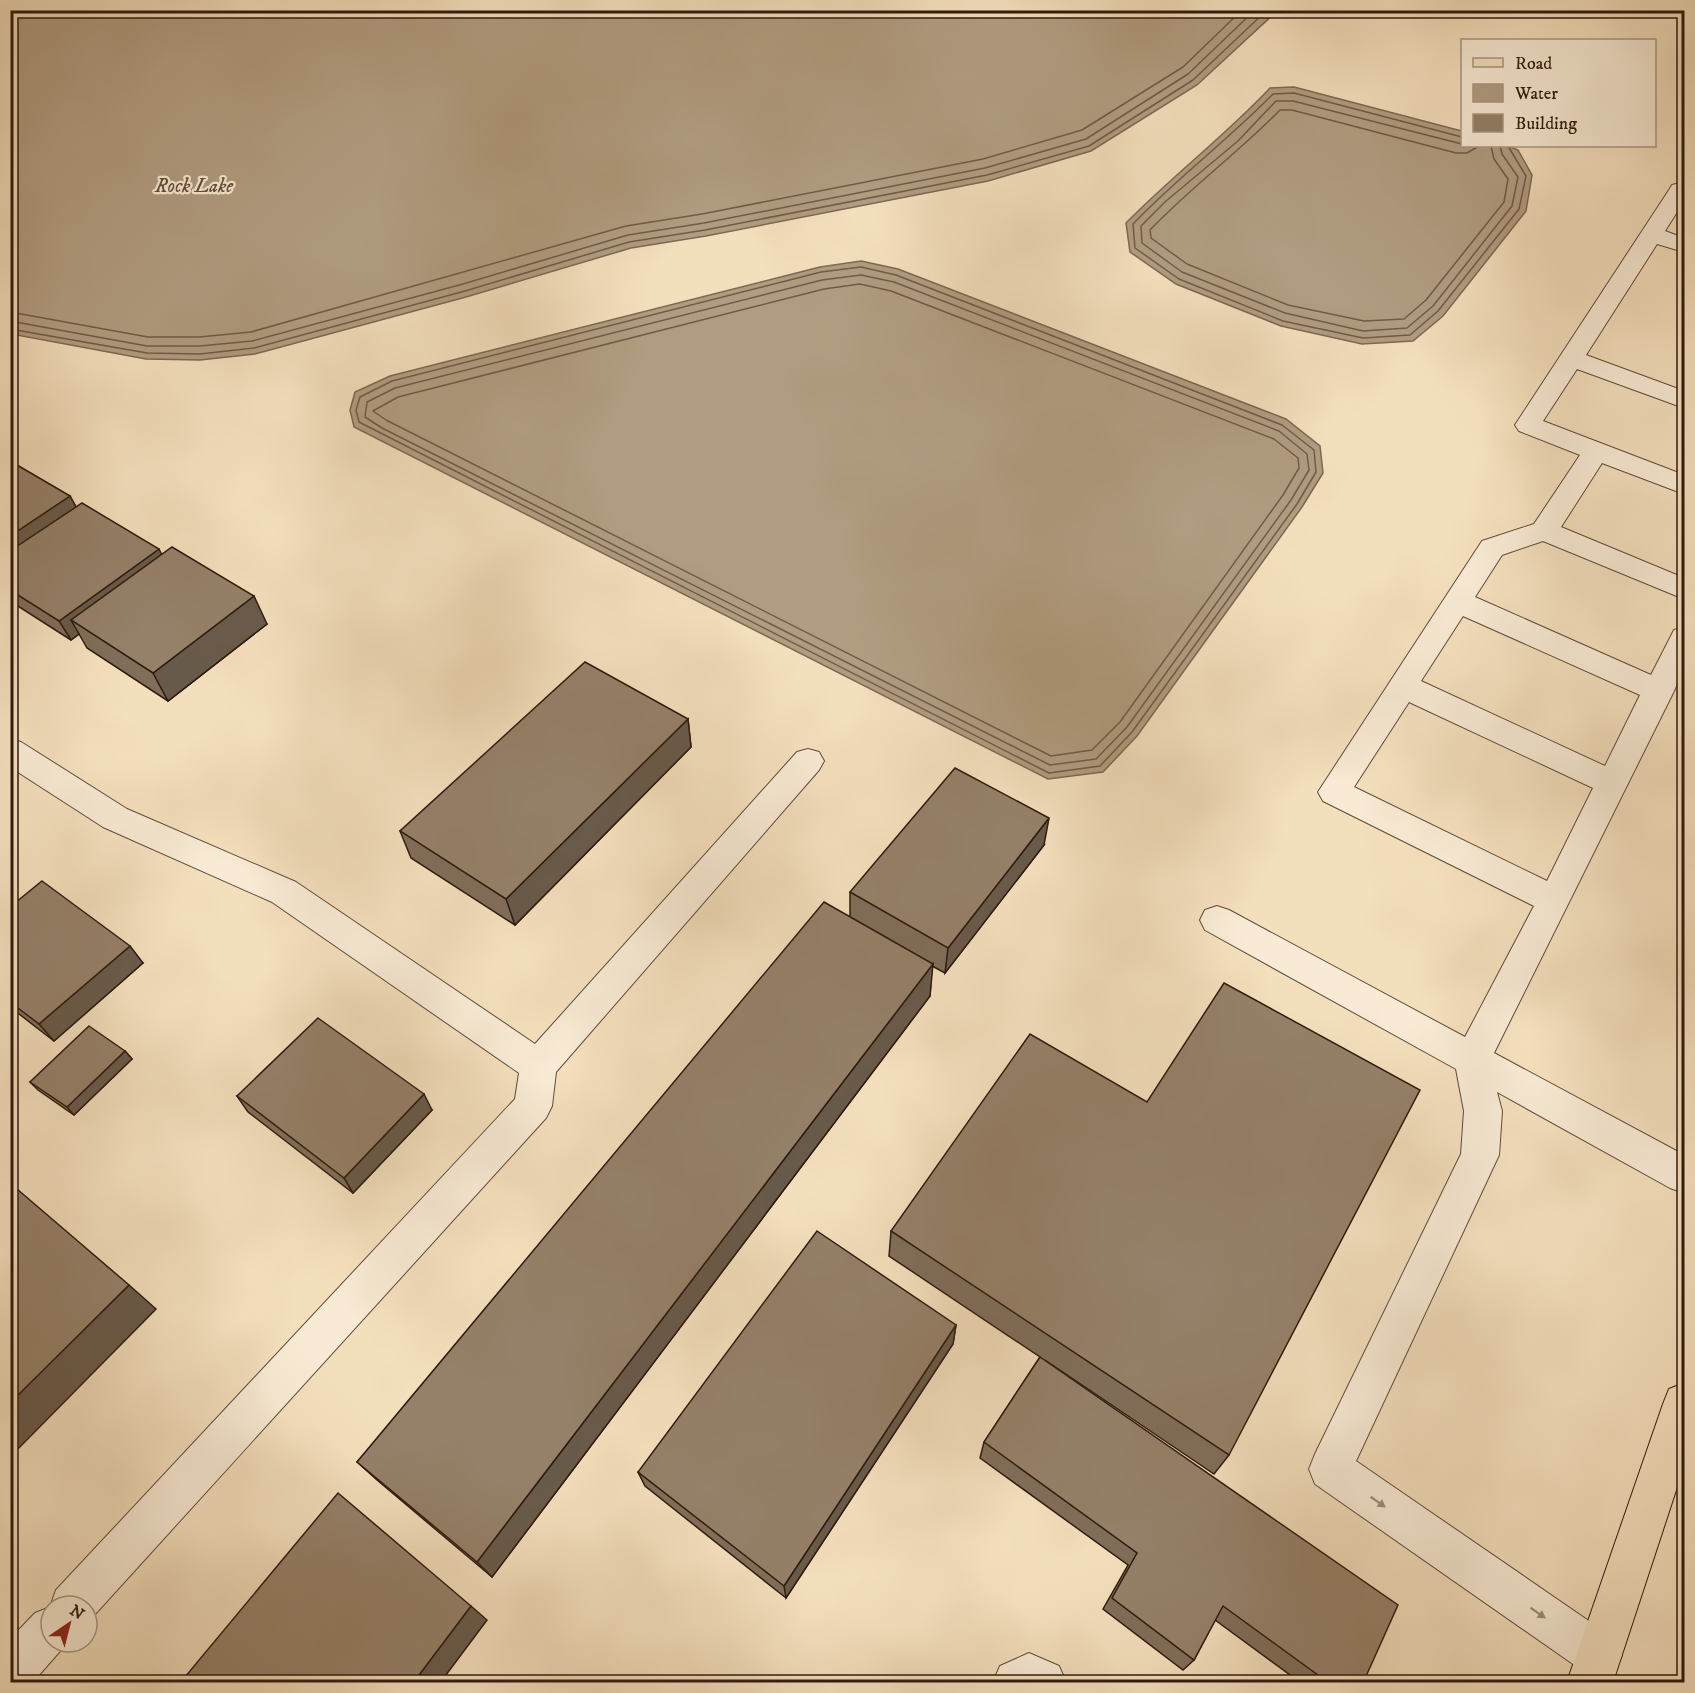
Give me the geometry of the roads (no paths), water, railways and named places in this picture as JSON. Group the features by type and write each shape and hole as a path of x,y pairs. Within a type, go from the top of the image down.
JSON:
{"main road":[{"path":"1594,1669 1684,1406"}],"lane":[{"path":"1684,191 1680,190 1528,425 1684,485"},
{"path":"1652,235 1684,245"},
{"path":"1572,359 1684,400"},
{"path":"1554,900 1334,792 1492,548 1544,531 1596,451"},
{"path":"1544,531 1684,589"},
{"path":"1457,601 1659,691"},
{"path":"1594,1669 1330,1469 1480,1155 1483,1111 1472,1060 1684,638"},
{"path":"1403,686 1612,783"},
{"path":"83,1594 533,1106 538,1066 808,761"},
{"path":"17,765 115,818 284,892 538,1066"},
{"path":"1217,920 1684,1175"},
{"path":"10,1673 39,1642"},
{"path":"1016,1683 1029,1676 1043,1683"}],"water":[{"name":"Rock Lake","path":"11,10 1277,11 1197,85 1091,151 988,181 706,236 631,248 466,297 255,354 200,360 146,359 11,334"},
{"path":"1294,87 1461,131 1461,147 1510,147 1518,150 1532,175 1526,211 1443,316 1413,341 1362,344 1281,326 1176,284 1130,252 1126,223 1270,88"},
{"path":"861,261 898,269 1286,419 1320,446 1323,473 1302,507 1137,736 1103,772 1048,779 354,427 350,410 355,392 390,376 820,267"}]}
